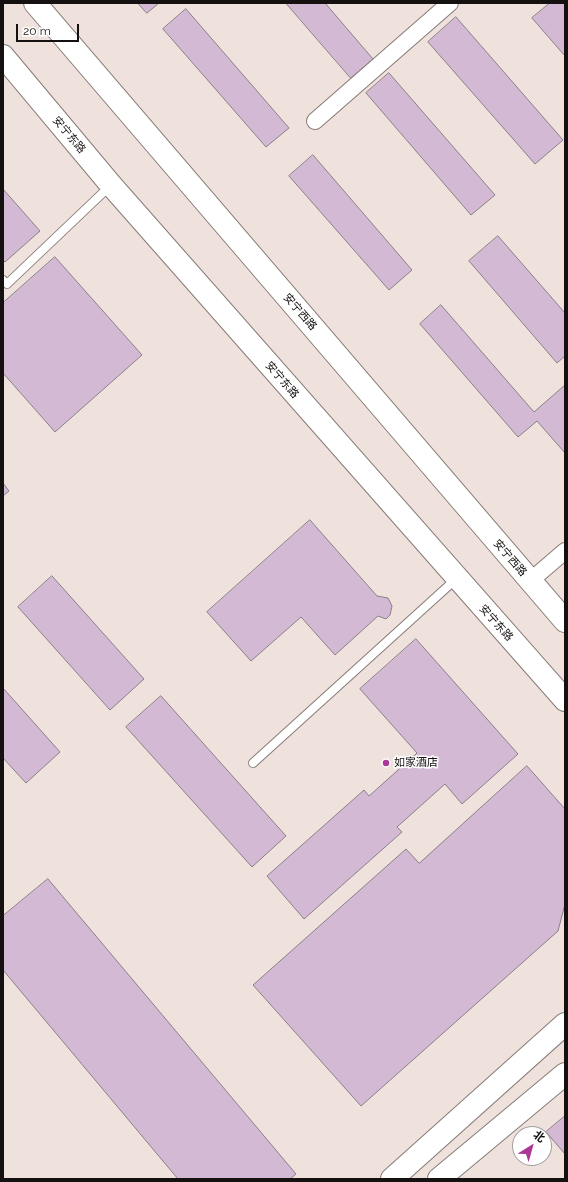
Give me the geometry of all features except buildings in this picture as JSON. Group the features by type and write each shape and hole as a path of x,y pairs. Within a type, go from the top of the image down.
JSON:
{"main road":[{"name":"安宁西路","path":"35,3 565,621"},
{"name":"安宁东路","path":"3,56 112,185 565,700"},
{"path":"392,1179 565,1024"},
{"path":"439,1179 565,1074"}],"street":[{"path":"314,121 450,3"},
{"path":"530,581 565,551"}],"lane":[{"path":"3,280 7,284 112,185"},
{"path":"253,763 457,579"}],"place":[{"name":"如家酒店","path":"386,763"}]}
